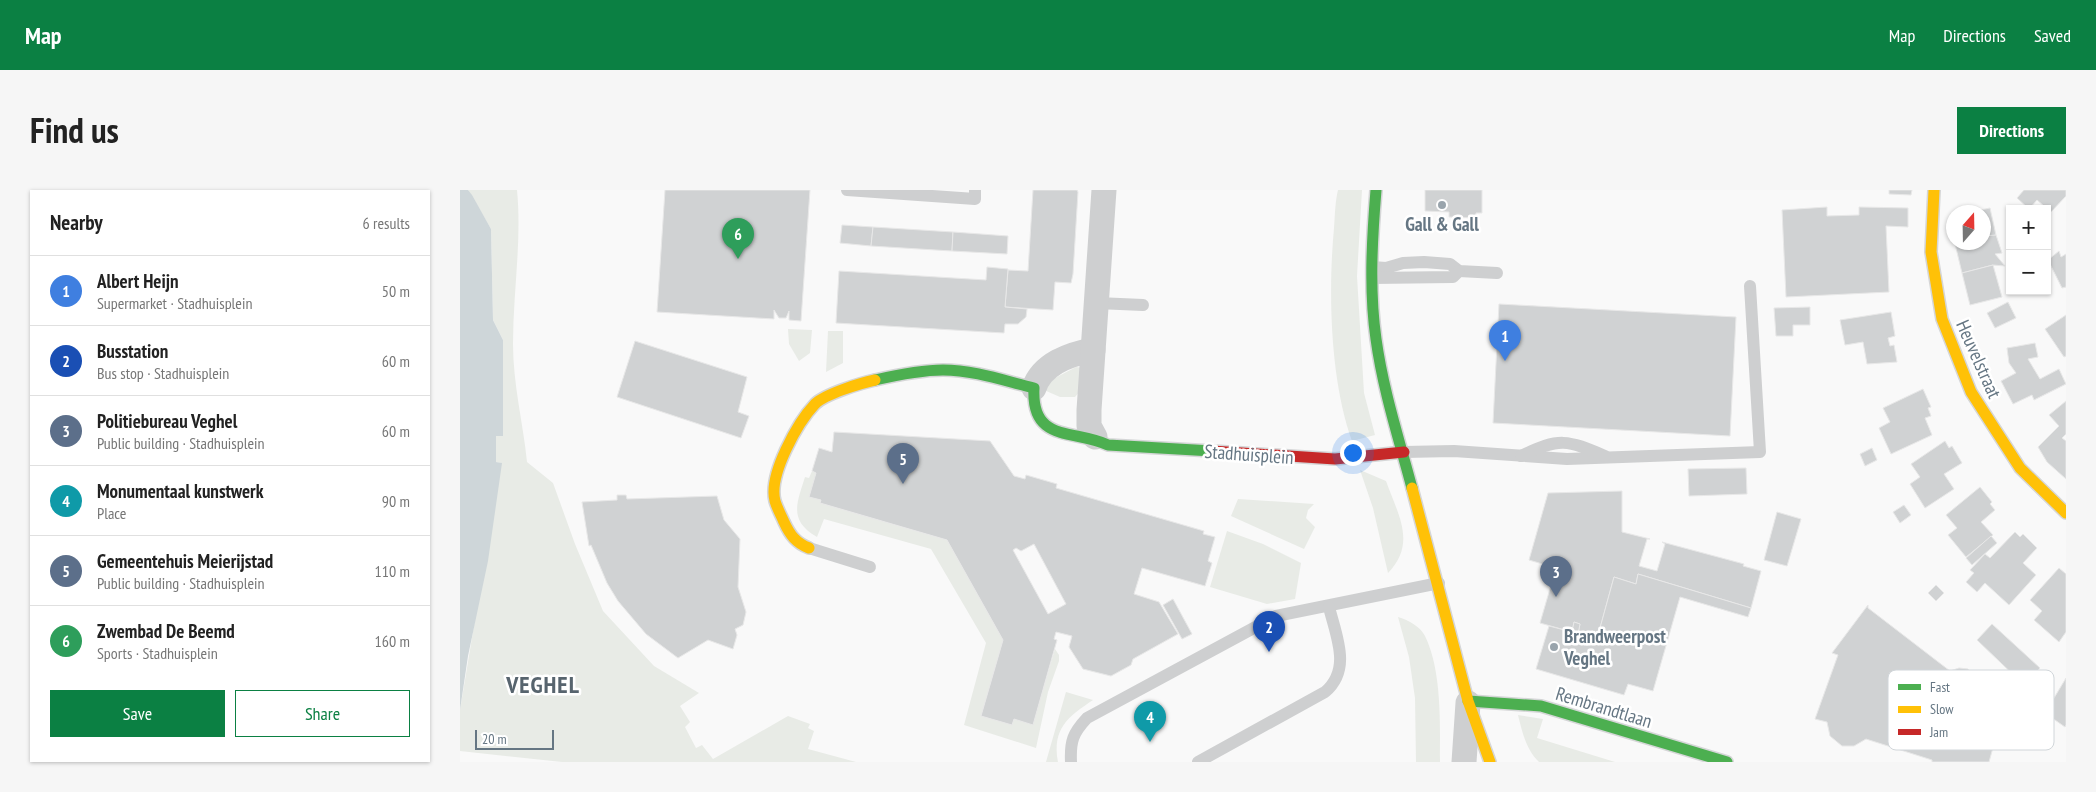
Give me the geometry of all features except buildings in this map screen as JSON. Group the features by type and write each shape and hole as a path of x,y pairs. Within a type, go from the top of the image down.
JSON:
{"street":[{"path":"1095,438 1089,426 1089,410 1104,190"},
{"path":"1376,190 1372,272 1378,347 1388,400 1439,583 1468,701 1490,762"},
{"name":"Heuvelstraat","path":"1934,190 1931,252 1942,319 1971,392 2020,468 2066,513"},
{"path":"809,548 798,542 786,529 774,498 777,471 788,444 816,403 856,384 896,375 944,370 983,374 1034,388 1037,378 1049,367 1077,353 1093,350"},
{"name":"Stadhuisplein","path":"1034,388 1032,399 1040,419 1057,433 1095,438 1108,445 1335,459 1404,452"},
{"path":"1464,762 1468,701"},
{"name":"Rembrandtlaan","path":"1468,701 1541,706 1727,762"}],"lane":[{"path":"847,190 975,199 975,190"},
{"path":"1372,272 1452,277 1459,271 1497,273"},
{"path":"1404,452 1454,451 1567,459 1760,452 1750,286"},
{"path":"1097,302 1143,305"},
{"path":"809,548 870,567"},
{"path":"1071,762 1071,745 1076,730 1087,718 1276,616 1329,607 1439,583"},
{"path":"1198,762 1333,686 1339,676 1341,656 1329,607"}],"shaded area":[{"path":"460,190 468,190 472,195 491,229 493,320 503,340 503,436 496,436 496,462 502,463 488,561 468,656 460,710"},
{"path":"468,190 517,190 518,247 513,325 513,359 527,462 553,483 575,544 603,611 654,666 699,693 680,706 690,722 685,727 696,748 702,745 713,759 788,716 810,724 808,728 814,731 808,749 856,762 562,762 460,751 460,710 501,463 496,462 496,436 503,435 503,340 493,320 491,229"},
{"path":"1338,190 1362,190 1357,276 1364,393 1375,435 1352,441 1339,391 1332,336 1332,253"},
{"path":"788,329 812,330 810,353 799,361 789,344"},
{"path":"828,331 843,331 843,363 826,372"},
{"path":"1076,367 1084,368 1081,390 1075,397 1060,397 1044,390 1055,378"},
{"path":"1360,470 1386,481 1400,517 1403,540 1402,551 1397,562 1388,573 1373,508"},
{"path":"812,471 816,473 810,497 821,500 820,503 947,540 1003,640 981,716 1012,725 1014,719 1033,724 1055,649 1059,655 1059,661 1048,692 1036,748 964,725 986,643 931,549 824,519 817,537 802,524 797,510 799,495 805,477 809,478"},
{"path":"1238,499 1314,504 1308,510 1306,518 1315,527 1304,549 1231,516"},
{"path":"1227,531 1263,544 1301,563 1295,599 1267,604 1210,587"},
{"path":"1398,617 1420,629 1431,650 1439,698 1440,762 1416,762 1415,698 1409,657"},
{"path":"1066,692 1093,700 1069,718 1060,732 1057,740 1058,762 1046,762"},
{"path":"1518,715 1543,719 1537,738 1615,762 1539,762 1528,746"}],"traffic: fast":[{"path":"1376,190 1372,246 1372,283 1376,339 1387,396 1412,488"},
{"path":"875,380 935,370 955,370 978,374 1034,388 1035,406 1040,418 1047,426 1057,431 1108,445 1212,451"},
{"path":"1468,701 1541,706 1727,762"}],"traffic: slow":[{"path":"1934,190 1931,252 1942,319 1971,392 2020,468 2066,513"},
{"path":"809,548 800,544 791,535 776,504 774,490 780,464 793,436 815,404 852,386 875,380"},
{"path":"1412,488 1468,701 1490,762"}],"traffic: jam":[{"path":"1212,451 1335,459 1404,452"}],"place":[{"name":"Gall & Gall","path":"1442,205"},
{"name":"Zwembad De Beemd","path":"738,259"},
{"name":"Albert Heijn","path":"1505,361"},
{"name":"Gemeentehuis Meierijstad","path":"903,484"},
{"name":"Politiebureau Veghel","path":"1556,597"},
{"name":"Brandweerpost Veghel","path":"1554,647"},
{"name":"Busstation","path":"1269,652"},
{"name":"Monumentaal kunstwerk","path":"1150,742"}],"district":[{"name":"VEGHEL","path":"543,684"}]}
